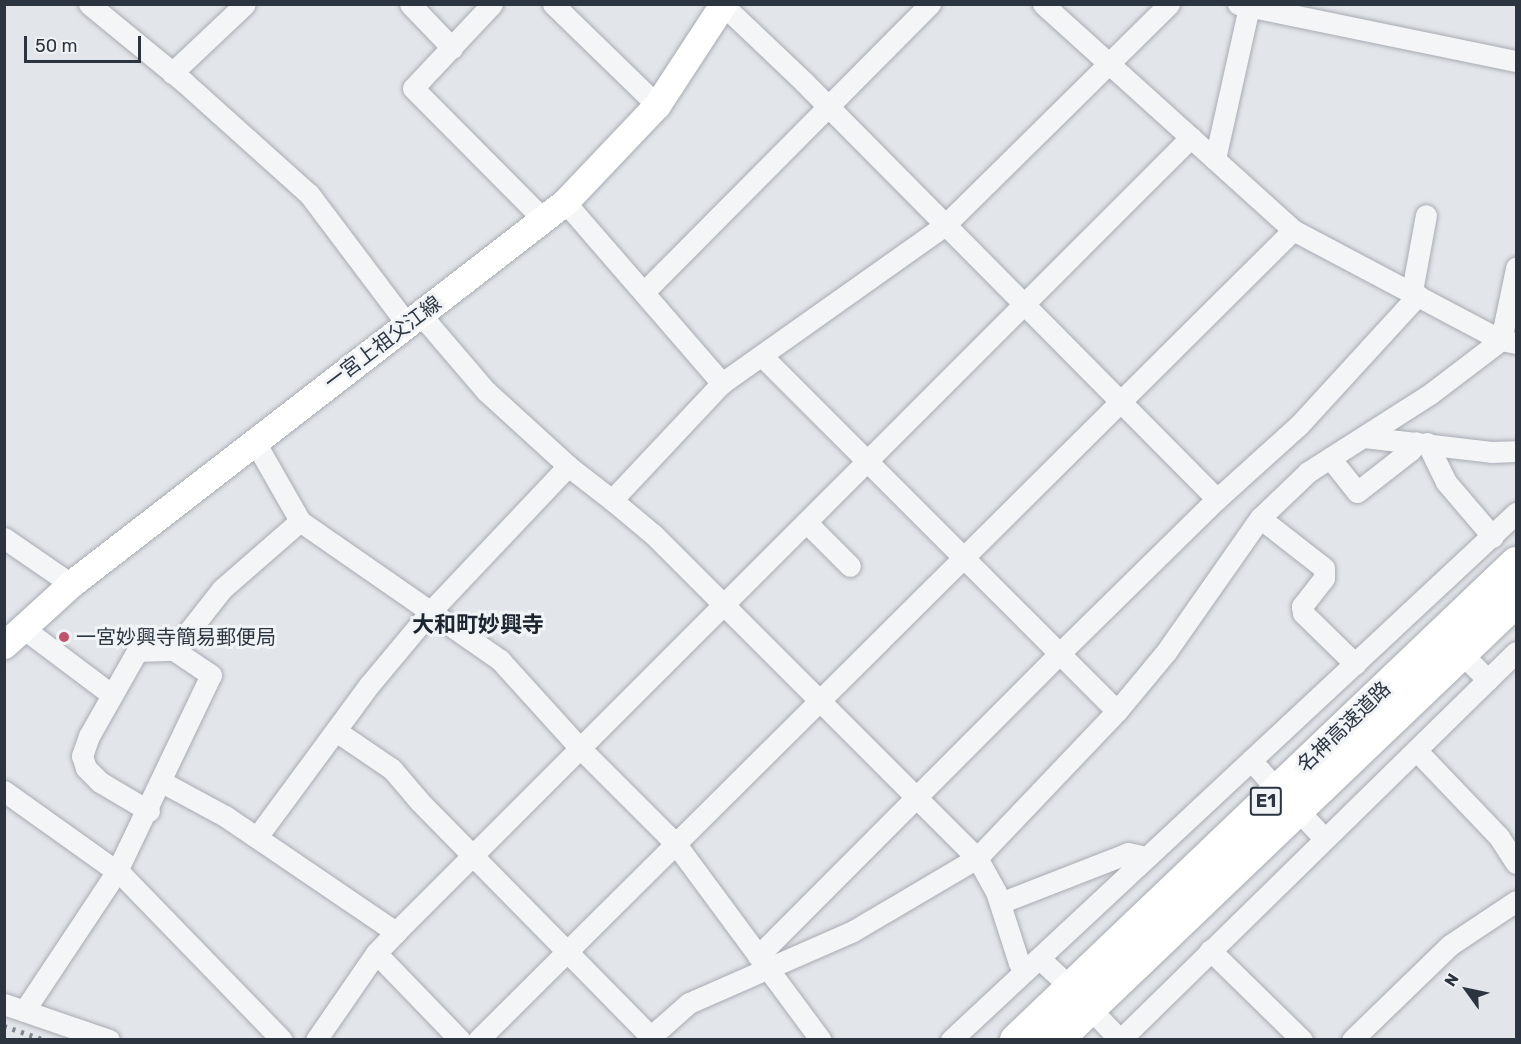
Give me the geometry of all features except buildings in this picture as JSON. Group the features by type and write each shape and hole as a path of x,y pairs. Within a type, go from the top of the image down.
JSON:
{"highway":[{"name":"名神高速道路","path":"1016,1040 1516,563"},
{"name":"名神高速道路","path":"1057,1040 1516,601"}],"main road":[{"name":"一宮上祖父江線","path":"14,636 71,584 565,202 657,105 723,5"}],"street":[{"path":"89,4 172,73 309,194 414,320 486,391 568,466 654,535 917,796 977,858 1000,903 1019,963 1032,964 1058,976"},
{"path":"410,4 452,48"},
{"path":"492,4 413,88 543,219"},
{"path":"553,4 657,105"},
{"path":"644,292 930,4"},
{"path":"1043,4 1293,230 1509,341"},
{"path":"612,500 722,383 944,226 1169,4"},
{"path":"172,73 243,5"},
{"path":"723,5 1024,303 1217,500"},
{"path":"1215,159 1244,6 1516,61"},
{"path":"316,1040 376,953 396,932 806,522 864,461 1191,137"},
{"path":"565,202 722,383"},
{"path":"762,962 917,796 1059,654 1217,500 1299,425 1415,293 1426,215"},
{"path":"478,1040 1293,230"},
{"path":"1509,341 1516,268"},
{"path":"336,731 392,769 649,1038 689,1003 762,962 854,931 977,858 1117,711 1166,652 1260,518 1308,472 1509,341"},
{"path":"762,356 864,461 1117,711"},
{"path":"1364,437 1516,451"},
{"path":"255,442 300,521 500,660 579,747 675,843 821,1040"},
{"path":"1330,458 1357,492 1421,443"},
{"path":"1421,443 1446,482 1493,537"},
{"path":"257,837 336,731 430,612 568,466"},
{"path":"951,1040 1493,537 1516,513"},
{"path":"1260,518 1324,568 1324,578 1302,606 1303,613 1355,664"},
{"path":"174,650 222,589 300,521"},
{"path":"806,522 850,566"},
{"path":"4,538 71,584"},
{"path":"1417,607 1432,622"},
{"path":"14,636 111,694"},
{"path":"109,1040 14,1007 117,871 148,811 162,782 211,675 174,650 137,651 88,736 84,762 100,782 148,811"},
{"path":"1100,1019 1120,1040 1324,838 1516,654"},
{"path":"1473,664 1488,680"},
{"path":"1416,750 1498,837 1516,863"},
{"path":"1251,760 1266,777"},
{"path":"162,782 257,837 396,932"},
{"path":"4,791 117,871 159,910 282,1040"},
{"path":"1307,820 1324,838"},
{"path":"1000,903 1128,853 1146,857"},
{"path":"1352,1040 1450,945 1516,901"},
{"path":"1210,950 1302,1040"},
{"path":"376,953 460,1040"}],"railway":[{"path":"4,1026 45,1040"}],"place":[{"name":"一宮妙興寺簡易郵便局","path":"64,637"}],"district":[{"name":"大和町妙興寺","path":"478,625"}]}
